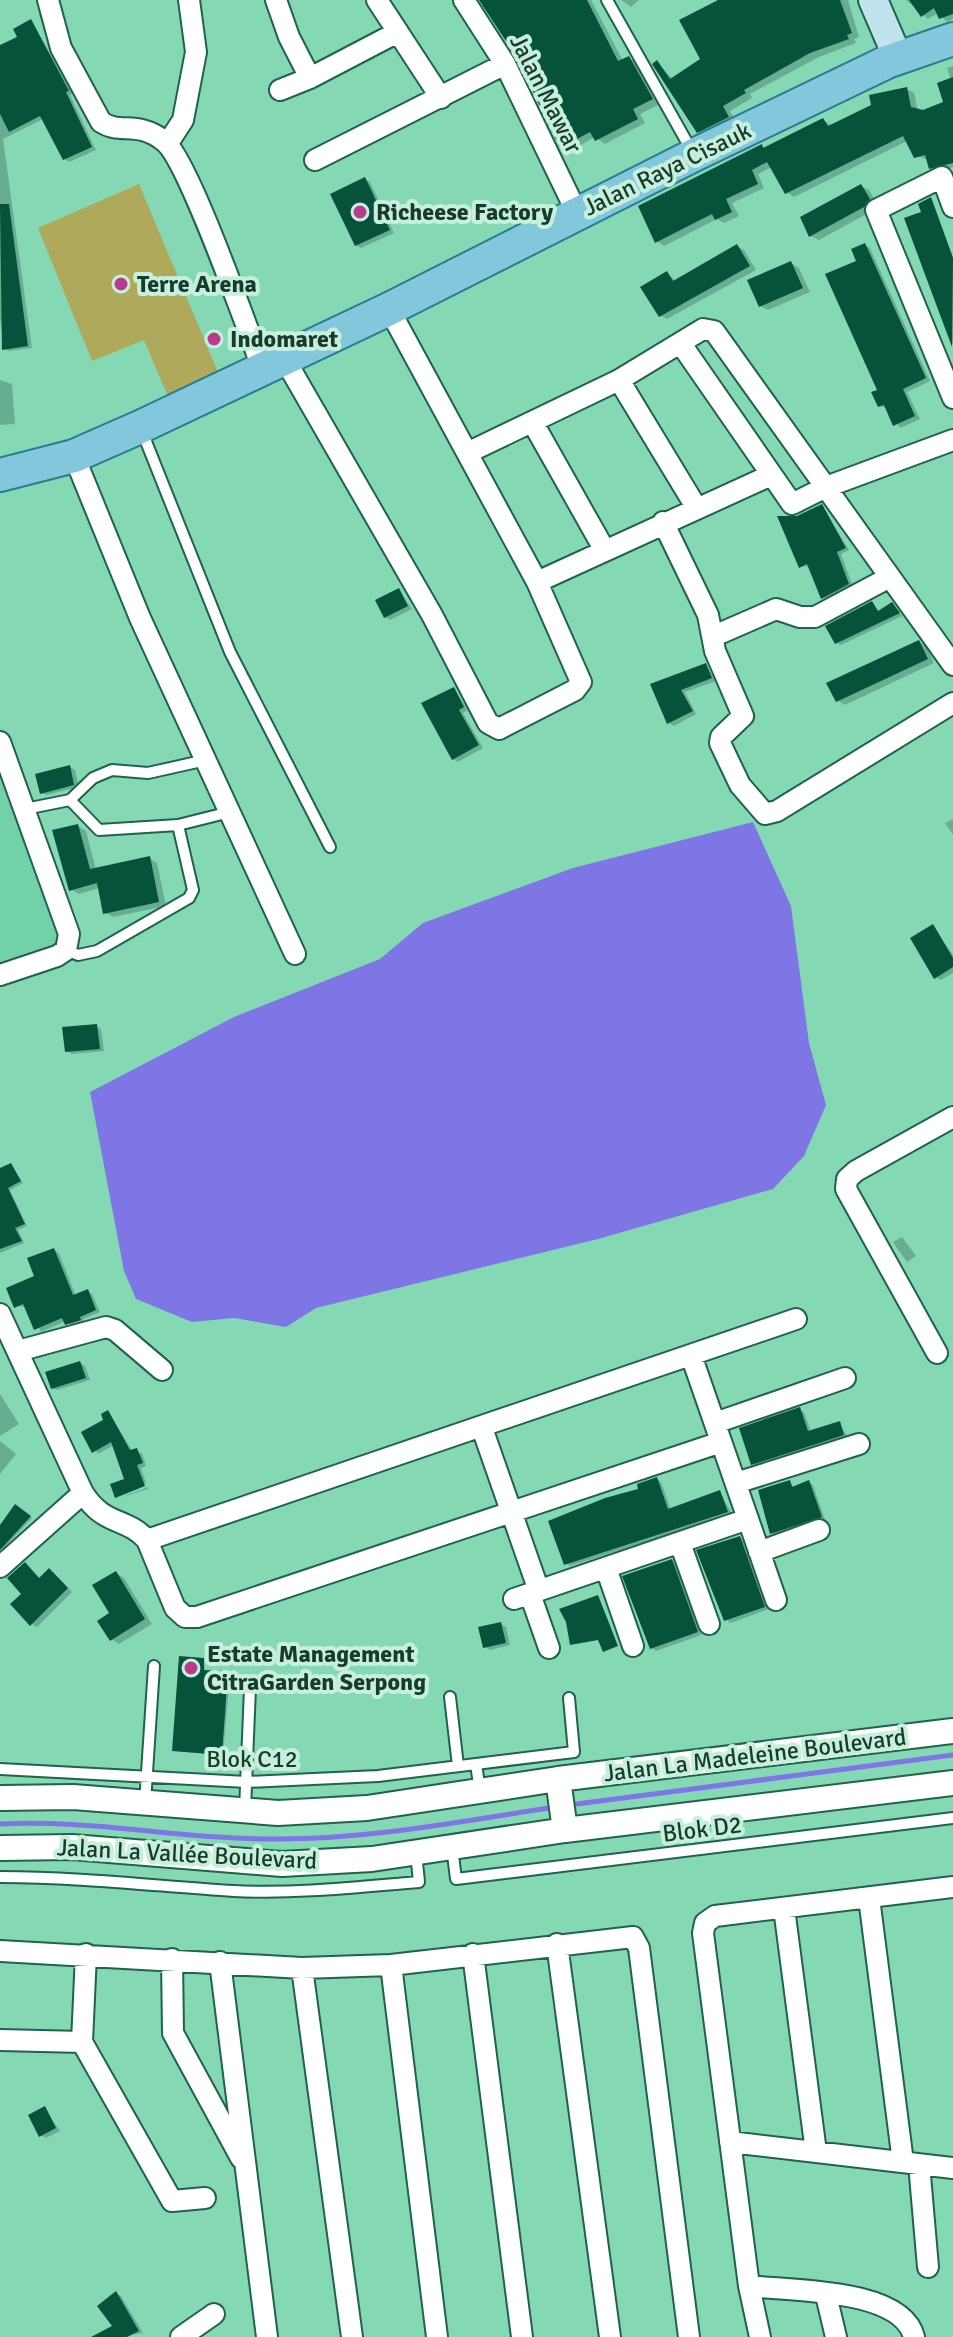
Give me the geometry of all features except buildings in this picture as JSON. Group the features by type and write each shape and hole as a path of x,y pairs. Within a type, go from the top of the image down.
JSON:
{"main road":[{"path":"873,0 898,58"},
{"name":"Jalan Raya Cisauk","path":"0,475 74,456 140,427 389,309 694,155 898,58 953,39"}],"street":[{"path":"48,0 61,48 101,122 109,127 145,128 168,143 273,363 432,615 493,728 499,729 575,690 581,682 537,582 389,309"},
{"path":"168,143 183,120 196,52 189,0"},
{"path":"276,0 310,78"},
{"path":"377,0 441,98"},
{"name":"Jalan Mawar","path":"464,0 505,64 577,213"},
{"path":"280,90 310,78 398,32"},
{"path":"315,160 505,64"},
{"path":"953,207 942,177 876,210 953,398"},
{"path":"467,453 619,380 703,329 714,331 953,665"},
{"path":"681,344 769,476 792,504 826,487 953,440"},
{"path":"619,380 696,507"},
{"path":"533,423 604,549"},
{"path":"74,456 116,563 295,954"},
{"path":"537,582 769,476"},
{"path":"663,522 708,615 715,651 743,716 721,737 720,743 740,785 765,814 777,811 953,703"},
{"path":"714,636 776,609 800,617 815,617 890,577"},
{"path":"0,742 69,934 66,950 57,956 0,975"},
{"path":"937,1353 846,1189 847,1179 856,1171 953,1117"},
{"path":"147,1540 796,1319"},
{"path":"2,1323 18,1351 83,1493 96,1512 140,1532 147,1540 175,1608 185,1617 197,1617 512,1515 845,1378"},
{"path":"18,1351 106,1327 115,1330 162,1370"},
{"path":"691,1355 776,1600"},
{"path":"482,1428 512,1515 528,1594 549,1648"},
{"path":"736,1483 859,1444"},
{"path":"0,1567 83,1493"},
{"path":"528,1594 748,1519"},
{"path":"759,1552 819,1530"},
{"path":"680,1543 709,1624"},
{"path":"606,1568 633,1646"},
{"name":"Jalan La Madeleine Boulevard","path":"558,1779 953,1731"},
{"path":"558,1779 565,1830 953,1783"},
{"name":"Jalan La Vallée Boulevard","path":"0,1798 73,1797 278,1813 367,1808 558,1779"},
{"name":"Jalan La Vallée Boulevard","path":"0,1848 72,1847 282,1864 416,1853 565,1830"},
{"path":"760,2337 749,2286 703,1933 705,1923 715,1916 953,1887"},
{"path":"869,1898 928,2267"},
{"path":"784,1908 816,2152"},
{"path":"0,1951 302,1968 391,1965 633,1937 639,1948 689,2337"},
{"path":"557,1944 610,2337"},
{"path":"86,1954 82,2042 172,2201 205,2198"},
{"path":"473,1954 522,2337"},
{"path":"172,1959 173,2033 246,2167"},
{"path":"220,1962 267,2337"},
{"path":"391,1965 437,2337"},
{"path":"302,1968 352,2337"},
{"path":"0,2040 82,2042"},
{"path":"730,2142 953,2168"},
{"path":"749,2286 874,2300 903,2316 914,2337"},
{"path":"826,2295 836,2337"},
{"path":"181,2337 214,2314"}],"lane":[{"path":"607,0 694,155"},
{"path":"140,427 230,652 330,847"},
{"path":"25,809 70,800 93,778 112,770 148,773 206,760"},
{"path":"70,800 99,830 178,825 230,812"},
{"path":"66,950 78,955 97,951 189,898 193,890 178,825"},
{"path":"145,1803 154,1666"},
{"path":"245,1810 250,1688"},
{"path":"450,1697 458,1766"},
{"name":"Blok C12","path":"0,1769 247,1782 378,1776 574,1752 569,1698"},
{"path":"476,1764 480,1791"},
{"name":"Blok D2","path":"452,1847 456,1879 953,1818"},
{"path":"0,1877 59,1877 237,1891 313,1890 419,1882 416,1853"}],"shaded area":[{"name":"Terre Arena","path":"139,184 220,377 169,399 144,340 92,361 38,228"},
{"path":"0,779 59,934 55,956 0,971"},
{"path":"753,822 791,906 809,1043 826,1105 804,1156 773,1189 598,1239 316,1308 286,1327 234,1318 192,1322 136,1299 124,1271 90,1092 234,1017 380,959 423,923 573,868"}],"waterway":[{"path":"569,1805 953,1755"},
{"path":"0,1824 70,1824 243,1838 313,1838 417,1828 555,1807"}],"place":[{"name":"Richeese Factory","path":"360,212"},
{"name":"Terre Arena","path":"121,284"},
{"name":"Indomaret","path":"214,339"},
{"name":"Estate Management CitraGarden Serpong","path":"191,1668"}]}
